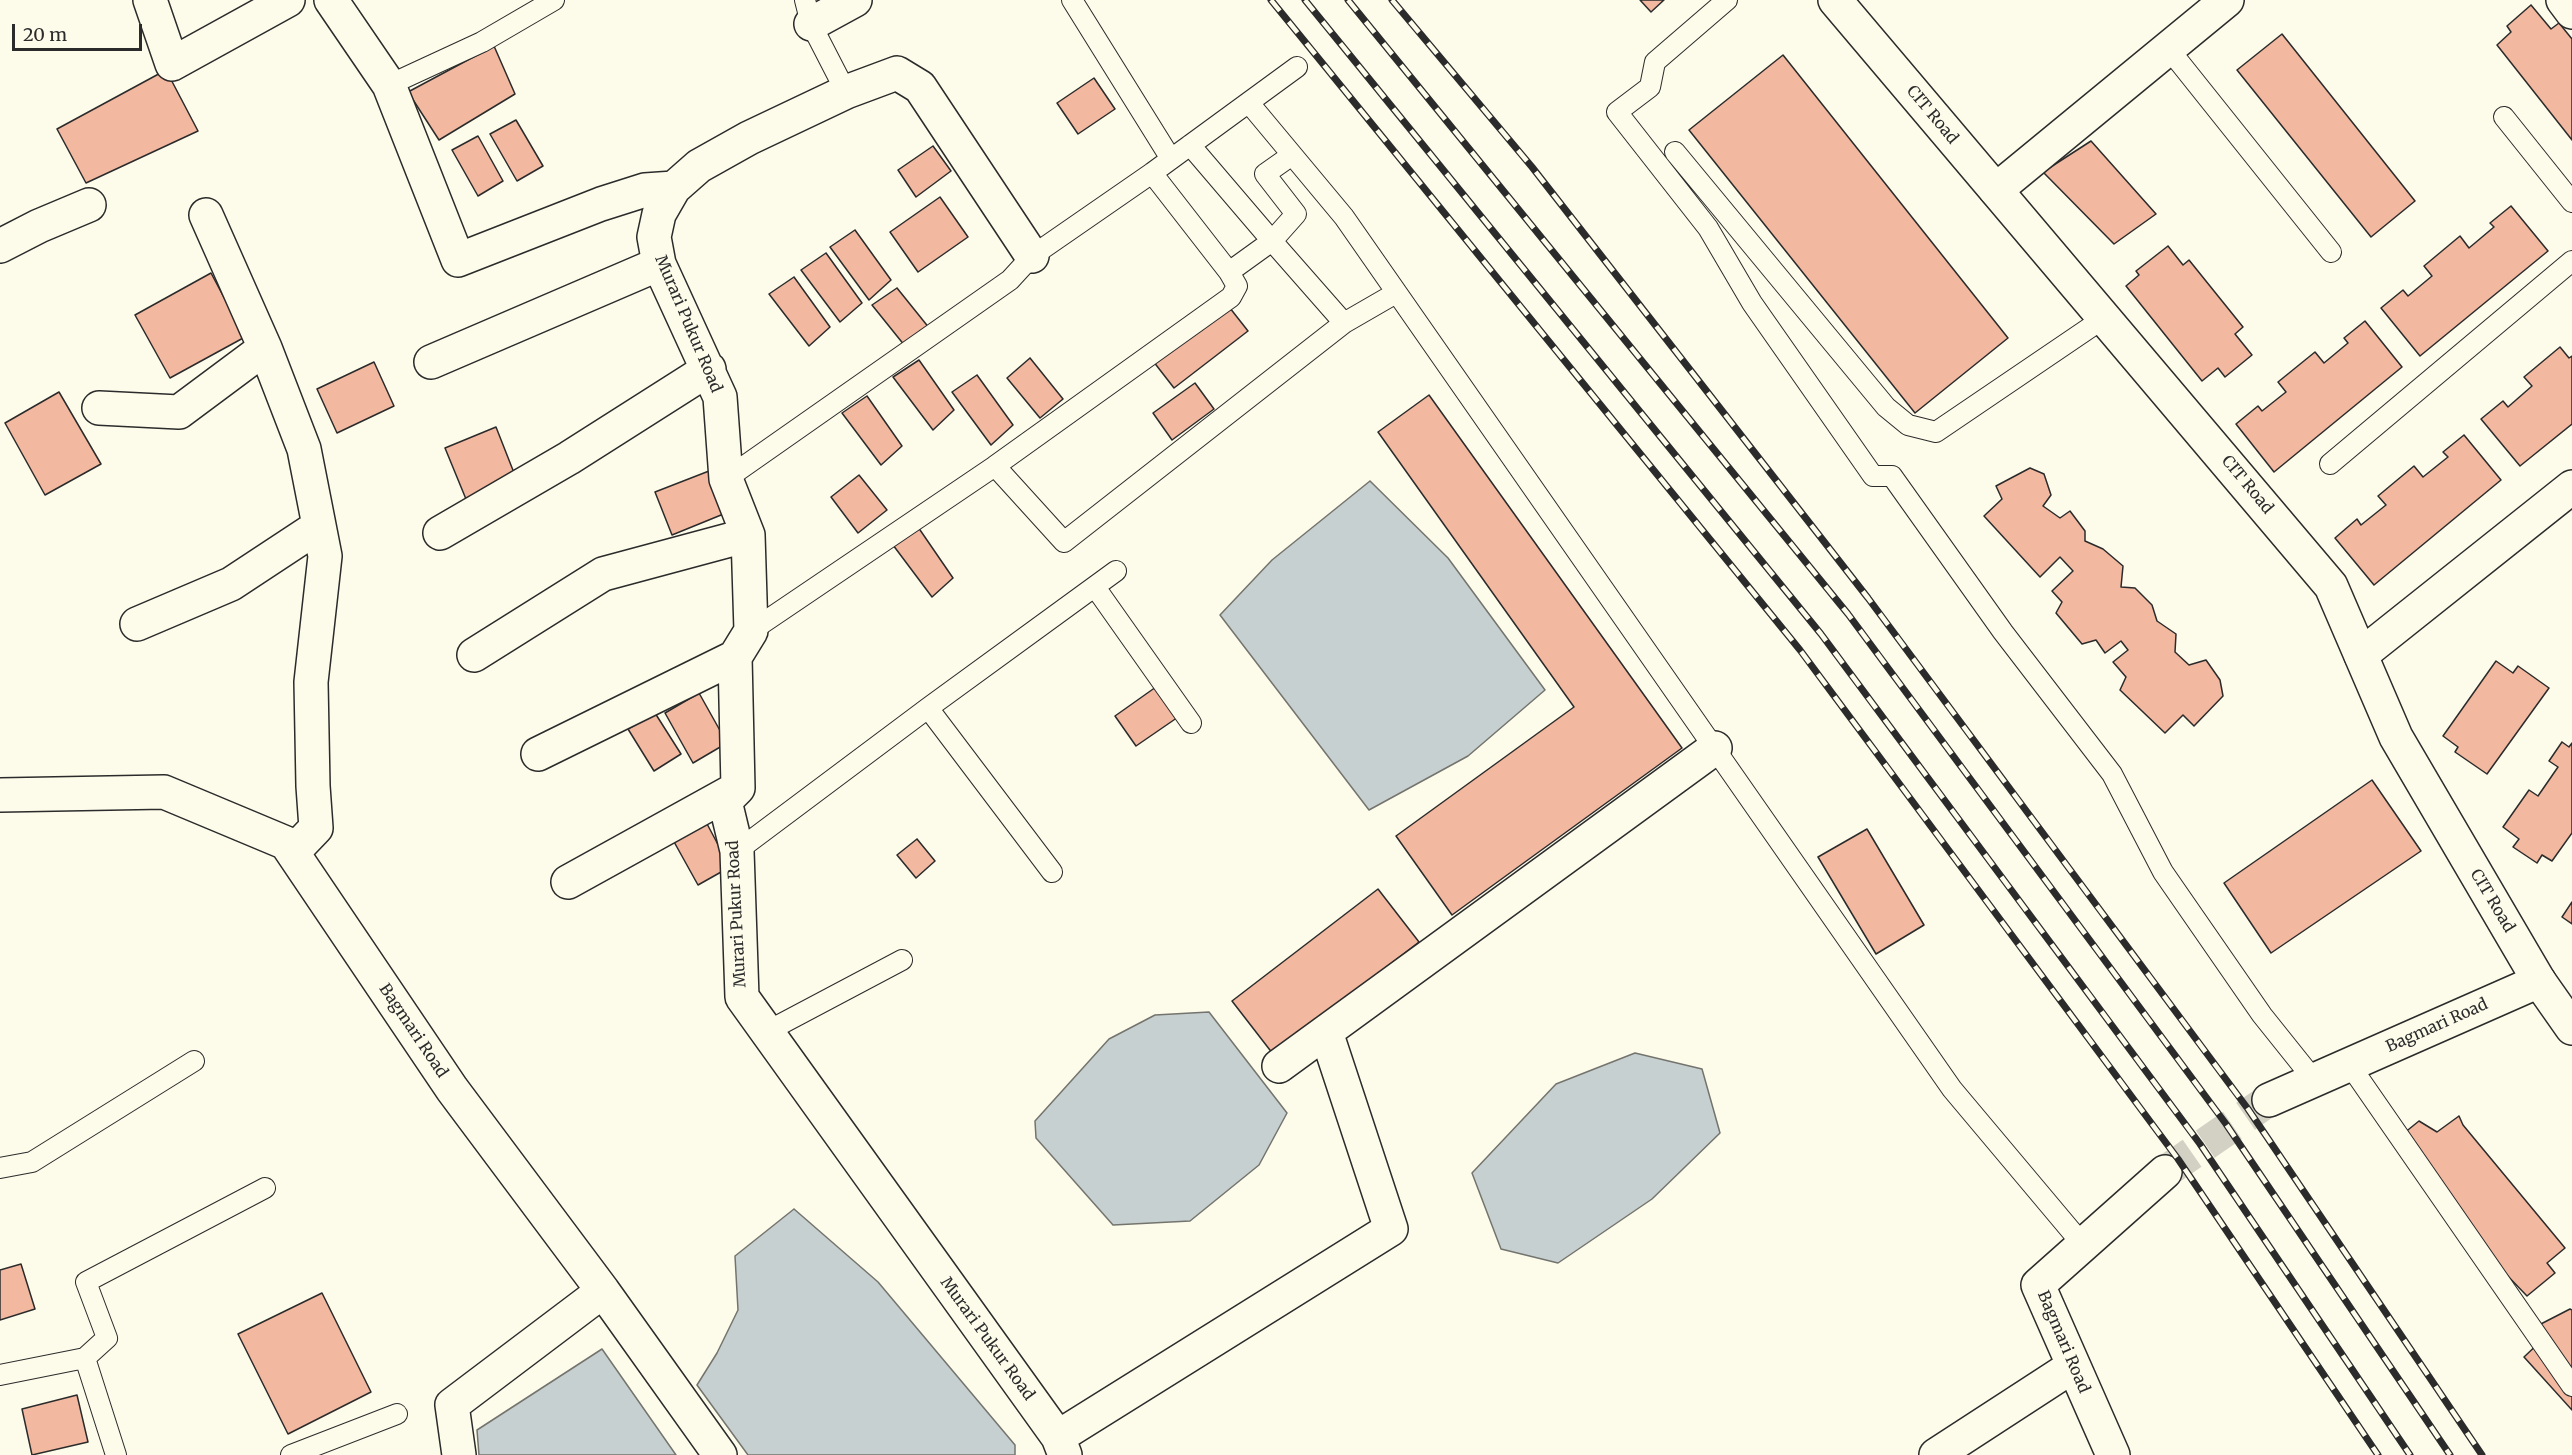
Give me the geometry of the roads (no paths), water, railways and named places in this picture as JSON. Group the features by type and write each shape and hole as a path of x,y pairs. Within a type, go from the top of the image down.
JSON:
{"street":[{"path":"150,0 172,64 288,0"},
{"path":"331,0 389,86 459,260 601,204 645,190 674,188"},
{"path":"808,12 855,0"},
{"name":"CIT Road","path":"1835,0 2331,586 2396,737 2539,981 2572,1028"},
{"path":"1996,190 2227,0"},
{"path":"2563,0 2572,12"},
{"name":"Murari Pukur Road","path":"1032,256 920,87 897,73 846,92 748,138 699,166 674,188 659,214 654,237 659,264 709,369 720,398 726,479 748,535 738,788 725,801 737,851 742,997 1061,1446"},
{"path":"0,246 39,226 89,205"},
{"path":"206,216 265,348 304,449 326,556 311,682 312,786 316,828 293,852"},
{"path":"431,362 659,264"},
{"path":"99,408 179,412 265,348"},
{"path":"440,533 569,458 709,369"},
{"path":"2361,655 2572,487"},
{"path":"138,624 231,584 319,526"},
{"path":"474,655 603,574 748,535"},
{"path":"538,754 743,644"},
{"path":"1279,1066 1715,748"},
{"path":"568,882 738,788"},
{"name":"Bagmari Road","path":"0,795 165,792 286,843 452,1089 603,1291 720,1455"},
{"name":"Bagmari Road","path":"2269,1100 2539,981"},
{"path":"1061,1446 1391,1228 1326,1032"},
{"name":"Bagmari Road","path":"2113,1455 2038,1285 2165,1172"},
{"path":"459,1455 452,1405 603,1291"},
{"path":"1936,1455 2073,1366"}],"lane":[{"path":"389,86 482,42 554,0"},
{"path":"1072,0 1171,159"},
{"path":"1727,0 1655,62 1650,87 1617,112 1708,228 1752,303 1873,476 1892,476 2003,632 2112,774 2163,872 2262,1015 2314,1080"},
{"path":"808,12 846,92"},
{"path":"2168,48 2331,252"},
{"path":"726,479 1010,280 1032,256 1152,173 1297,67"},
{"path":"1249,103 1344,217 1952,1089 2083,1245"},
{"path":"2504,117 2572,202"},
{"path":"1190,145 1344,324"},
{"path":"1676,152 1886,407 1908,424 1936,432 2104,318"},
{"path":"1229,272 1272,241 1296,214 1265,174 1292,154"},
{"path":"743,644 1231,297 1237,286 1229,272 1152,173"},
{"path":"2330,464 2572,261"},
{"path":"995,466 1064,542 1344,324 1396,293"},
{"path":"737,851 1116,571"},
{"path":"1095,587 1191,723"},
{"path":"928,708 1052,872"},
{"path":"766,1032 902,960"},
{"path":"0,1168 32,1162 194,1061"},
{"path":"2349,1064 2572,1386"},
{"path":"0,1375 85,1358 107,1338 86,1282 265,1188"},
{"path":"85,1358 116,1455"},
{"path":"291,1455 397,1414"}],"tunnel":[{"path":"2165,1172 2269,1100"}],"railway":[{"path":"1271,0 1800,650 2178,1159 2378,1455"},
{"path":"1305,0 1821,634 2200,1144 2410,1455"},
{"path":"1348,0 1848,614 2226,1124 2450,1455"},
{"path":"1392,0 1532,167 1868,598 2248,1109 2482,1455"}]}
